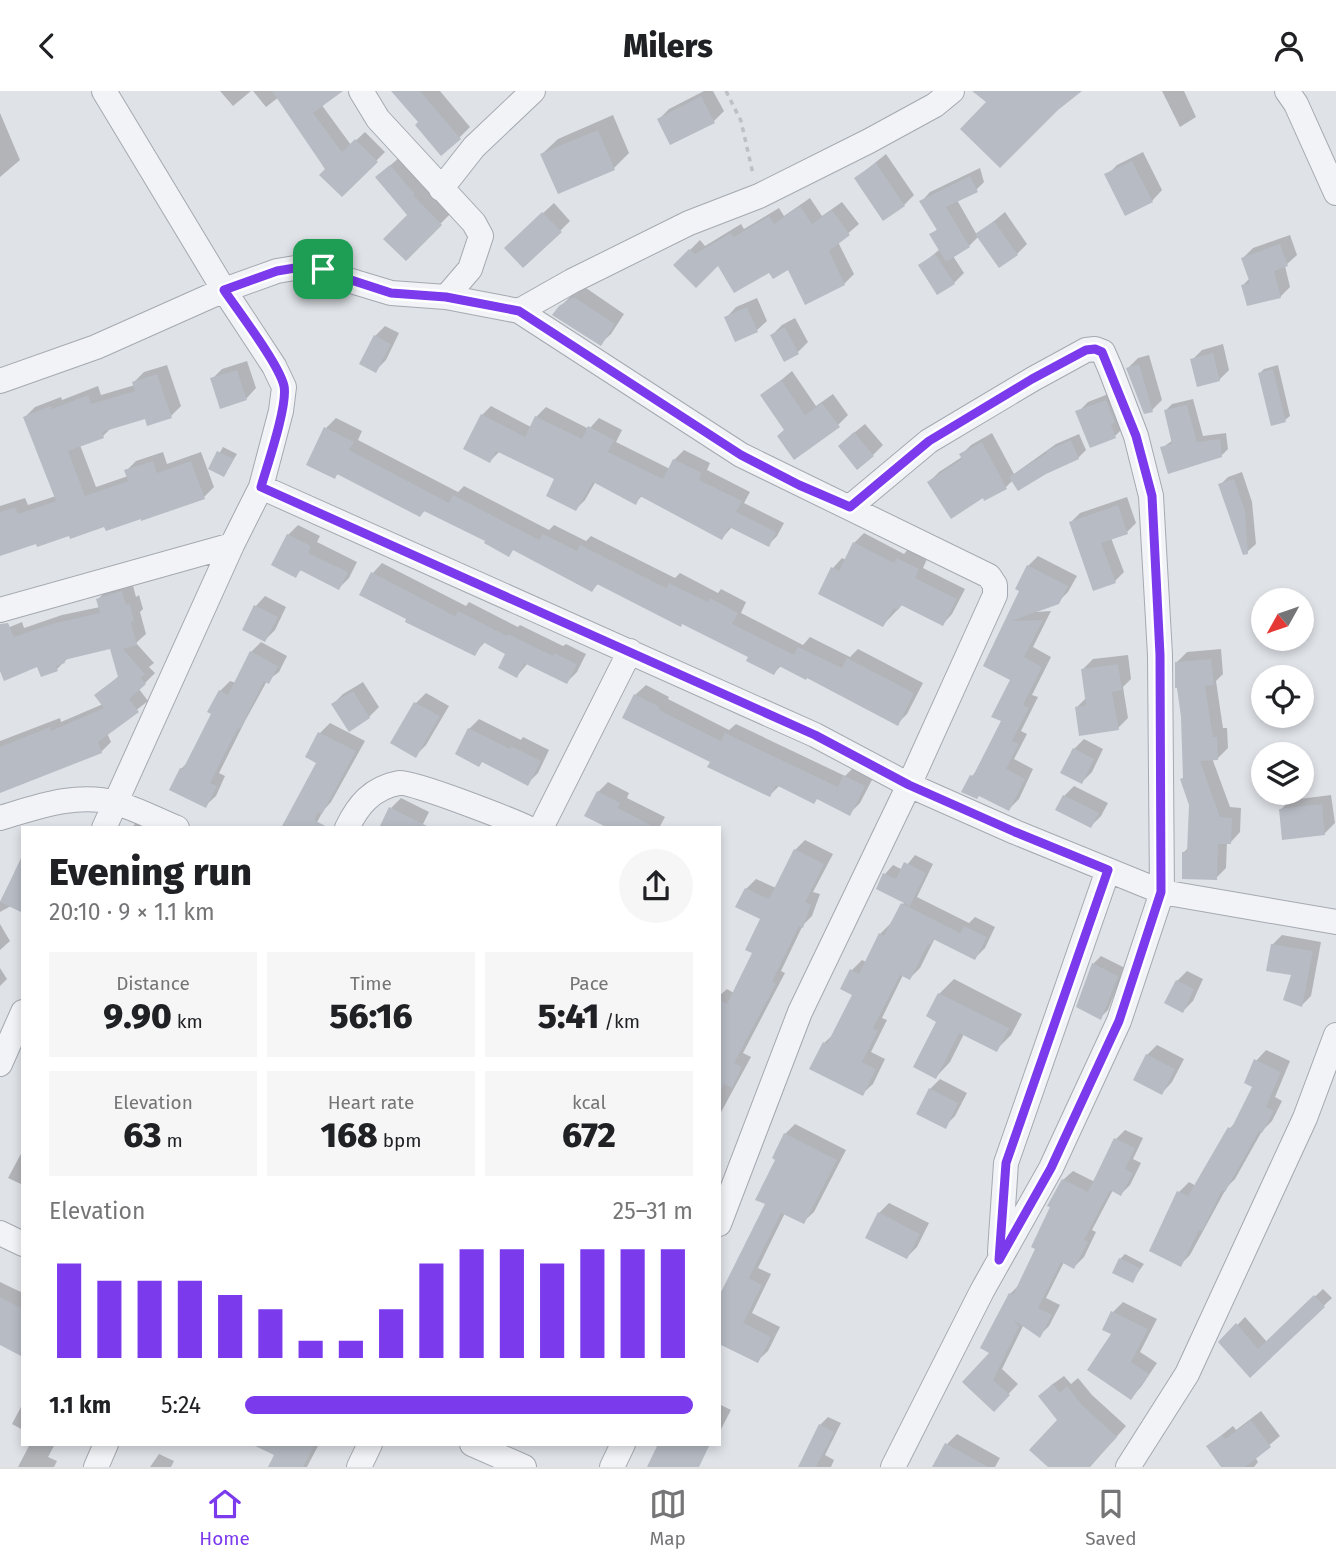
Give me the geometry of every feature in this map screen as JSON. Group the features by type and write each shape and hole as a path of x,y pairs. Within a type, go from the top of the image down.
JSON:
{"street":[{"path":"104,91 224,290 274,366 284,387 281,411 261,487 105,826"},
{"path":"361,91 379,119 474,223 481,236 470,269 446,297"},
{"path":"441,188 474,147 533,91"},
{"path":"519,311 572,281 689,223 759,196 869,141 935,105 952,91"},
{"path":"1287,91 1296,104 1336,193"},
{"path":"0,381 96,347 224,290 277,271 301,267 323,269 391,293 446,297 519,311 741,455 989,576 995,585 995,595 909,785 800,1012 721,1219"},
{"path":"850,507 929,441 1086,350 1095,349 1102,352 1136,436 1152,496 1160,655 1161,892 1119,1021 1051,1168 999,1260 893,1467"},
{"path":"261,487 815,735 909,785 1161,892 1336,922"},
{"path":"0,610 232,545"},
{"path":"542,826 630,651"},
{"path":"348,826 356,810 375,791 402,782 524,826"},
{"path":"0,818 47,804 80,799 115,803 172,826"},
{"path":"999,1260 1006,1163 1108,870"},
{"path":"1,1060 21,1016"},
{"path":"1128,1467 1187,1374 1304,1118 1336,1035"},
{"path":"0,1233 21,1243"},
{"path":"96,1467 105,1446"},
{"path":"359,1467 369,1446"},
{"path":"477,1446 524,1467"},
{"path":"612,1467 622,1446"}],"path":[{"path":"726,91 741,121 759,196"}],"building":[{"path":"272,91 343,91 313,113 342,152 355,139 378,162 342,197 319,175 325,169"},
{"path":"391,91 420,91 461,139 441,156 415,125 418,122"},
{"path":"972,91 1082,91 1058,110 1000,168 960,129 986,102"},
{"path":"701,96 715,123 670,145 657,119"},
{"path":"598,130 615,170 558,194 540,154"},
{"path":"1132,161 1153,202 1125,216 1104,174"},
{"path":"876,163 905,206 883,221 854,178"},
{"path":"390,165 415,194 413,195 442,225 406,261 383,239 407,215 375,177"},
{"path":"970,176 978,192 946,207 970,247 946,262 929,234 937,230 919,201"},
{"path":"800,206 812,224 832,210 850,235 829,251 845,285 805,305 788,270 773,279 769,273 734,293 718,266 696,288 673,265 689,249 695,254 731,233 734,237 769,216 774,224"},
{"path":"542,212 562,232 523,268 504,248"},
{"path":"994,221 1018,255 999,268 975,234"},
{"path":"1280,244 1288,266 1274,271 1281,298 1247,306 1241,285 1250,283 1241,258"},
{"path":"935,254 955,284 937,295 918,265"},
{"path":"574,297 615,324 601,346 552,315 559,306"},
{"path":"747,307 758,332 735,342 724,317"},
{"path":"785,327 799,354 784,362 770,335"},
{"path":"374,335 391,344 376,373 359,364"},
{"path":"1213,353 1220,381 1197,387 1190,359"},
{"path":"1139,364 1153,412 1144,414 1126,368"},
{"path":"1273,369 1286,422 1271,426 1258,373"},
{"path":"237,370 247,400 220,409 210,378"},
{"path":"157,374 172,418 147,426 145,419 102,432 104,438 68,451 85,496 128,481 124,470 153,461 157,473 191,461 205,499 106,531 104,527 70,539 69,536 37,547 36,544 0,556 0,512 15,507 18,514 56,501 23,417 88,395 91,404 135,391 132,382"},
{"path":"781,380 805,415 822,403 840,427 794,460 777,436 784,430 760,395"},
{"path":"1106,400 1115,423 1111,424 1116,438 1090,448 1075,411"},
{"path":"1187,405 1197,442 1220,439 1222,457 1168,474 1160,447 1172,444 1164,410"},
{"path":"481,414 525,437 535,416 582,439 588,426 614,440 608,452 663,479 673,459 702,473 699,480 742,501 736,512 776,532 769,547 729,527 722,540 640,496 636,505 593,482 576,511 546,496 554,479 496,451 490,463 463,449"},
{"path":"324,427 354,442 349,450 449,503 453,495 539,540 543,534 577,551 580,545 666,588 669,583 708,602 710,598 738,613 732,624 794,655 798,647 842,668 847,658 914,693 898,726 779,666 774,675 746,661 748,657 682,624 681,627 597,584 592,592 513,550 509,557 484,543 485,541 424,511 420,517 337,474 335,479 306,465"},
{"path":"854,432 874,456 857,470 838,446"},
{"path":"1071,440 1079,459 1018,491 1009,477 1047,453 1046,451"},
{"path":"982,442 1007,489 984,501 983,498 951,519 927,482 962,459 959,454"},
{"path":"217,451 234,459 224,477 208,469"},
{"path":"1234,479 1245,511 1248,554 1243,555 1218,484"},
{"path":"1118,505 1128,534 1101,543 1116,583 1093,591 1069,522"},
{"path":"287,534 311,546 308,553 348,572 339,590 300,570 296,578 271,565"},
{"path":"853,542 894,563 897,558 919,569 915,578 957,599 943,626 901,605 898,610 894,608 883,627 818,594 831,567 839,571"},
{"path":"1027,565 1068,586 1059,604 1011,621 1043,620 1024,657 1042,667 1023,705 1029,708 1012,741 1019,744 1006,769 1025,779 1009,811 979,796 977,799 961,792 970,775 973,776 1001,721 991,717 1010,680 983,666 1019,591 1015,589"},
{"path":"371,572 455,616 458,611 507,636 508,634 553,656 554,653 577,664 567,684 524,663 517,678 498,668 505,654 483,642 475,656 405,622 406,619 359,595"},
{"path":"122,591 126,605 130,604 137,645 123,649 145,674 141,678 146,684 129,699 139,712 98,742 102,753 0,793 0,747 50,727 51,731 104,708 94,695 118,677 110,649 64,660 65,663 56,666 58,671 41,677 37,667 4,681 0,671 0,624 8,623 14,637 51,624 100,613 96,599"},
{"path":"254,605 278,617 265,642 242,630"},
{"path":"250,651 278,666 269,684 264,681 210,783 217,786 206,808 169,790 211,714 207,712 219,690 228,695"},
{"path":"1211,659 1214,685 1205,686 1213,737 1217,737 1218,760 1200,761 1220,817 1232,818 1231,844 1218,844 1217,880 1182,879 1182,852 1187,852 1189,805 1180,779 1183,778 1181,717 1175,688 1175,662"},
{"path":"1118,664 1122,690 1112,692 1119,730 1079,736 1075,707 1086,705 1081,669"},
{"path":"353,691 370,718 349,732 331,704"},
{"path":"634,694 660,707 659,710 721,741 725,733 838,787 843,775 865,786 850,816 817,799 814,804 776,785 770,797 707,767 710,762 622,718"},
{"path":"414,702 440,716 416,758 390,743"},
{"path":"468,728 541,761 528,786 482,762 479,767 455,754"},
{"path":"318,732 356,751 322,814 318,812 314,820 325,826 282,826 316,763 305,757"},
{"path":"1073,748 1094,759 1082,784 1060,773"},
{"path":"597,791 620,803 618,808 652,826 604,826 584,816"},
{"path":"1063,795 1099,813 1091,828 1055,810"},
{"path":"1322,804 1325,835 1282,840 1279,809"},
{"path":"389,807 427,826 380,826"},
{"path":"794,849 824,864 805,902 811,904 803,928 799,926 772,982 776,984 734,1063 742,1067 732,1088 724,1084 721,1089 721,1001 727,1004 752,953 745,950 760,919 735,907 745,888 769,899"},
{"path":"21,858 21,912 0,902"},
{"path":"904,862 926,873 910,906 876,889 883,873 896,879"},
{"path":"901,903 960,933 964,926 987,937 975,960 933,939 910,980 900,975 873,1028 878,1031 862,1062 876,1069 863,1096 809,1069 823,1042 827,1044 852,995 840,989 850,969 859,974 879,933 884,936"},
{"path":"1271,944 1313,951 1302,1007 1283,1000 1291,975 1266,971"},
{"path":"1092,963 1118,976 1101,1020 1076,1007"},
{"path":"1176,980 1194,989 1183,1013 1164,1003"},
{"path":"938,993 1009,1028 997,1052 959,1033 936,1079 913,1067 936,1022 926,1016"},
{"path":"1146,1054 1175,1069 1162,1095 1133,1080"},
{"path":"1254,1059 1281,1072 1266,1107 1274,1111 1262,1133 1259,1131 1225,1192 1222,1190 1181,1267 1149,1251 1177,1191 1188,1196 1228,1127 1231,1129 1252,1087 1244,1083"},
{"path":"929,1088 958,1103 946,1129 916,1114"},
{"path":"784,1133 837,1160 804,1224 781,1213 749,1278 762,1285 743,1323 771,1337 758,1363 721,1345 721,1292 765,1204 755,1200 775,1160 772,1158"},
{"path":"1114,1138 1135,1148 1125,1169 1133,1173 1121,1196 1110,1190 1084,1240 1088,1242 1074,1269 1061,1262 1038,1308 1052,1315 1040,1338 1014,1320 1019,1327 993,1380 1010,1395 994,1412 962,1382 989,1353 980,1348 1009,1293 1013,1295 1035,1249 1031,1247 1050,1207 1047,1206 1062,1179 1088,1192"},
{"path":"878,1212 920,1234 907,1259 865,1238"},
{"path":"1119,1258 1140,1268 1133,1283 1112,1273"},
{"path":"1314,1295 1325,1307 1250,1378 1218,1342 1236,1323 1258,1349"},
{"path":"0,1297 21,1308 21,1356 0,1345"},
{"path":"1111,1311 1148,1329 1131,1362 1149,1374 1131,1400 1087,1370 1111,1334 1102,1330"},
{"path":"1053,1384 1060,1393 1067,1386 1082,1405 1117,1437 1089,1467 1048,1467 1029,1450 1057,1420 1038,1396"},
{"path":"1251,1420 1271,1447 1245,1467 1221,1467 1206,1446 1222,1435 1225,1439"},
{"path":"819,1424 834,1432 816,1467 798,1467"},
{"path":"945,1443 988,1467 932,1467"},
{"path":"255,1446 314,1446 303,1467 268,1467 274,1455"},
{"path":"657,1446 709,1446 699,1467 647,1467"}],"route":[{"path":"301,267 323,269 391,293 446,297 519,311 741,455 799,485 850,507 929,441 1086,350 1095,349 1102,352 1136,436 1152,496 1160,655 1161,892 1119,1021 1051,1168 999,1260 1006,1163 1108,870 909,785 815,735 261,487 281,411 284,387 274,366 224,290 277,271 301,267"}]}
